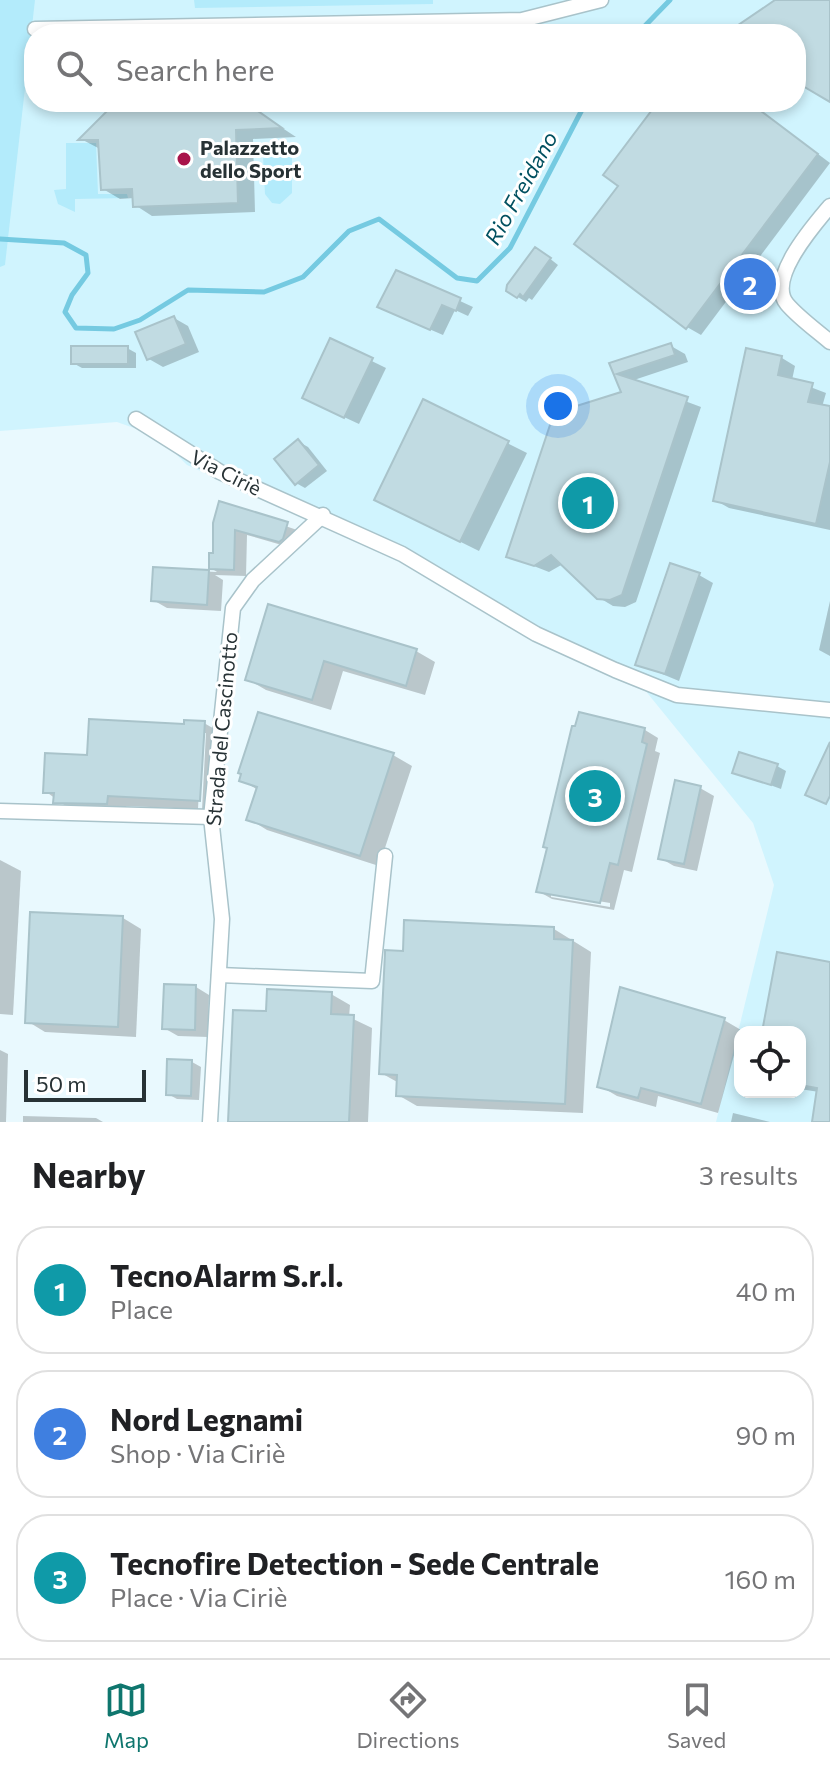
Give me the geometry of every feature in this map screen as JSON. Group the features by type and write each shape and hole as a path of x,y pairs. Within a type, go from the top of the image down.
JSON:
{"street":[{"path":"306,24 522,20 601,0"},
{"path":"830,206 802,240 781,282 784,302 830,342"},
{"name":"Via Ciriè","path":"136,419 220,472 307,514 323,515 402,554 536,634 677,695 830,710"},
{"name":"Strada del Cascinotto","path":"210,1122 222,919 211,817 233,608 253,580 323,515"},
{"path":"0,811 211,817"},
{"path":"219,975 372,981 385,856"}],"shaded area":[{"path":"0,0 830,0 830,1122 716,1122 734,1048 734,1098 806,1098 806,1026 739,1026 774,885 753,823 640,684 555,649 395,558 187,465 164,442 117,422 0,431"},
{"path":"0,0 35,0 32,24 24,24 24,97 5,265 0,267"},
{"path":"194,0 433,0 433,4 195,8"},
{"path":"66,143 96,143 98,194 127,194 128,198 75,199 75,212 58,204 54,190 66,189"},
{"path":"273,143 285,146 292,158 292,193 280,204 272,203 265,194 263,156"}],"building":[{"path":"775,0 830,0 830,102 806,88 806,24 740,24"},
{"name":"Palazzetto dello Sport","path":"106,112 259,112 282,128 236,130 238,203 133,207 132,189 101,190 98,140 78,140"},
{"path":"650,112 762,112 818,154 686,329 574,244 618,186 603,175"},
{"path":"535,247 551,258 523,297 520,294 517,298 506,291 507,285"},
{"path":"396,270 461,298 456,311 442,305 430,330 377,307"},
{"path":"174,316 186,344 147,360 135,332"},
{"path":"330,338 373,358 344,418 302,398"},
{"path":"671,343 675,355 617,374 688,397 622,595 610,600 597,599 551,555 534,566 506,557 554,413 621,392 609,363"},
{"path":"71,346 128,346 128,364 71,364"},
{"path":"746,348 782,356 778,375 813,383 808,402 830,406 830,462 816,524 713,501"},
{"path":"423,399 509,441 460,542 374,500"},
{"path":"298,439 319,465 295,485 274,459"},
{"path":"219,501 288,522 283,539 279,542 235,530 234,570 209,569 209,553 213,553 213,523"},
{"path":"670,563 700,573 665,674 635,665"},
{"path":"153,567 209,570 207,605 151,601"},
{"path":"268,604 417,649 406,686 324,661 312,700 245,680"},
{"path":"258,712 394,753 360,856 246,820 257,787 239,781 241,774 238,773"},
{"path":"579,712 645,728 642,742 647,744 618,865 610,863 600,903 536,892 547,848 543,847 572,726 575,726"},
{"path":"89,719 184,724 184,720 205,721 200,801 108,796 107,804 53,803 54,793 43,793 45,753 87,755"},
{"path":"830,742 830,796 826,804 805,795"},
{"path":"739,752 778,764 771,785 732,773"},
{"path":"675,780 701,786 684,864 658,859"},
{"path":"30,912 123,916 118,1027 25,1023"},
{"path":"404,920 554,927 554,939 573,940 565,1104 396,1096 397,1075 379,1074 385,950 403,951"},
{"path":"777,952 830,962 830,1122 812,1122 817,1088 806,1086 806,1026 763,1026"},
{"path":"164,984 196,985 195,1030 162,1029"},
{"path":"620,987 725,1018 701,1104 641,1088 638,1098 597,1087"},
{"path":"267,989 332,992 331,1014 354,1015 349,1122 228,1122 233,1010 266,1011"},
{"path":"167,1059 192,1060 191,1096 166,1095"}],"waterway":[{"name":"Rio Freidano","path":"647,24 670,0"},
{"name":"Rio Freidano","path":"0,239 64,243 86,255 88,273 72,295 65,312 76,328 114,329 140,320 188,290 264,292 303,277 349,231 379,219 457,278 477,281 510,248 581,112"}],"place":[{"name":"Palazzetto dello Sport","path":"184,159"},
{"name":"Nord Legnami","path":"750,284"},
{"name":"TecnoAlarm S.r.l.","path":"588,503"},
{"name":"Tecnofire Detection - Sede Centrale","path":"595,796"}]}
